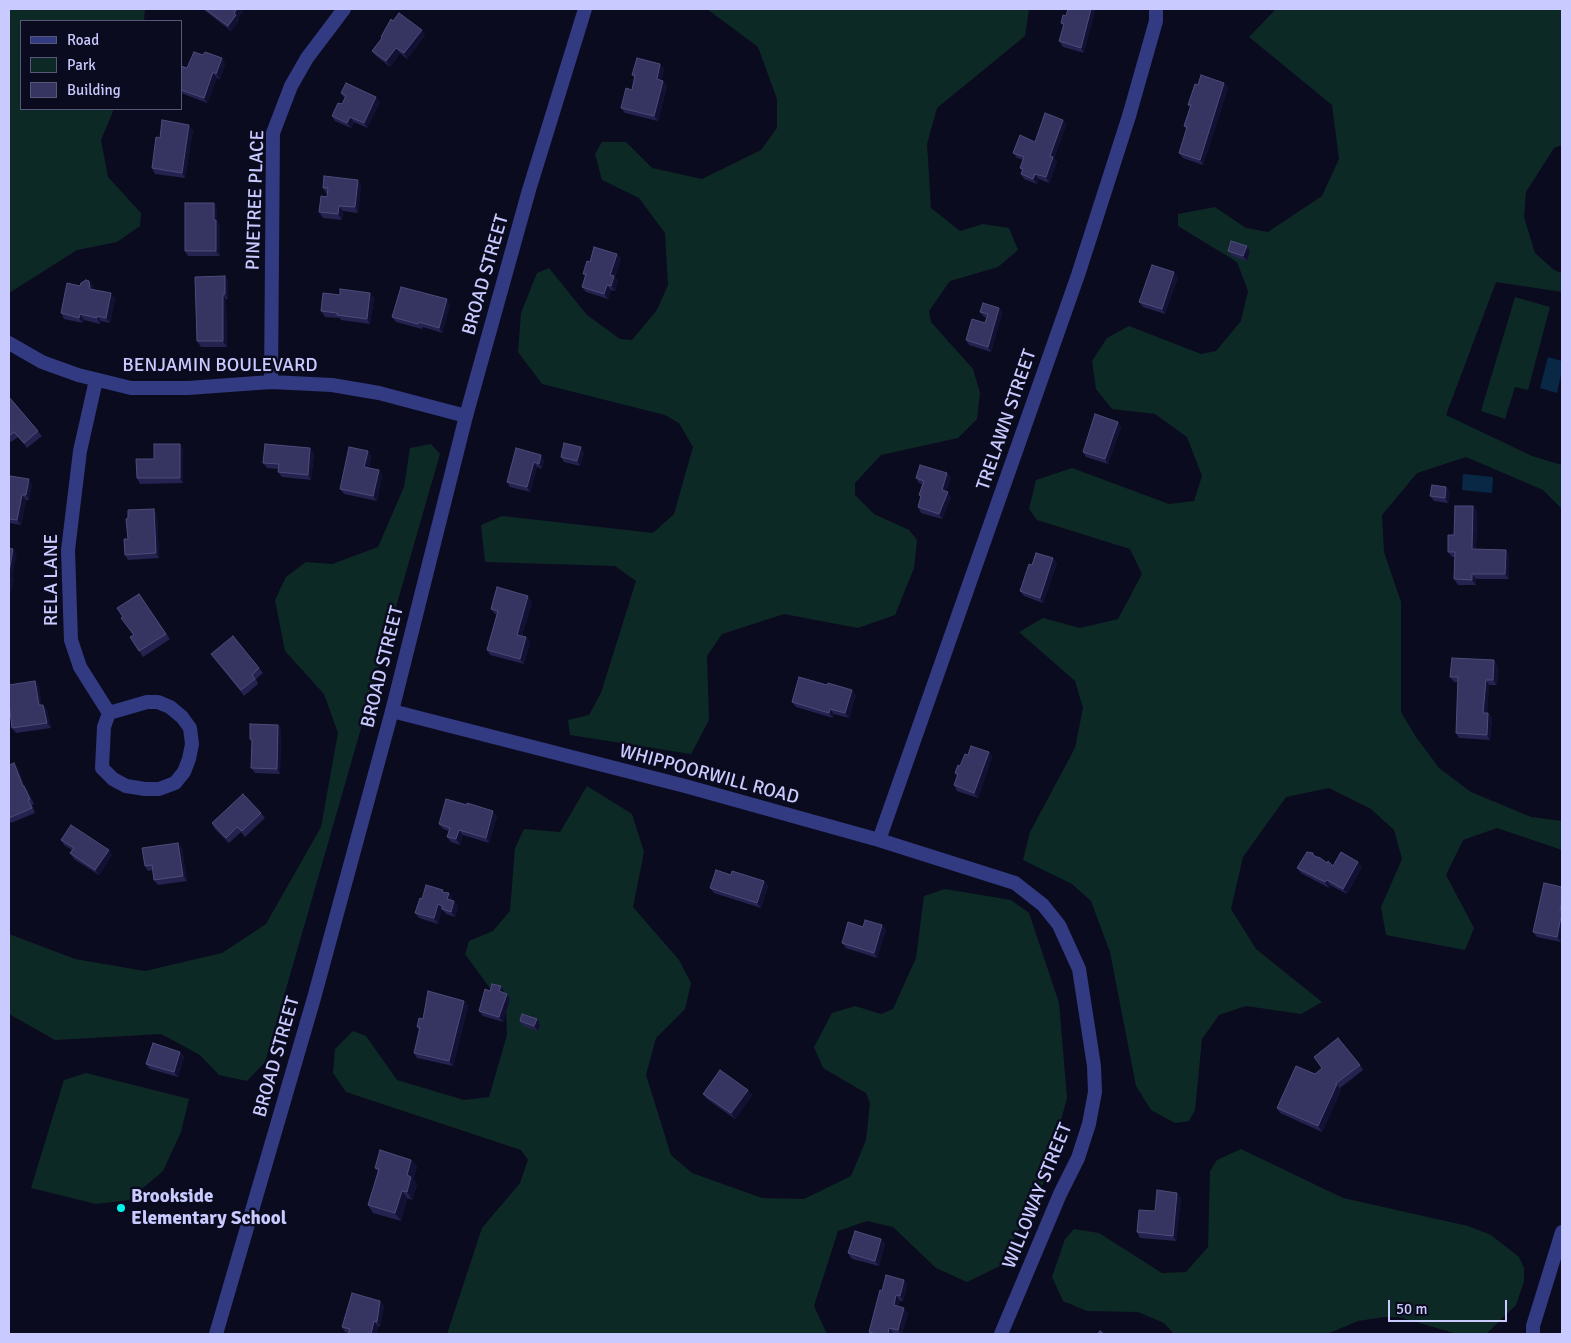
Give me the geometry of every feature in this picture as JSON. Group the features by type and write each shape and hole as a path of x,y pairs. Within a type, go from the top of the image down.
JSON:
{"street":[{"name":"PINETREE PLACE","path":"270,382 273,133 291,86 307,58 344,9"},
{"name":"BROAD STREET","path":"216,1334 314,998 392,711 466,416 529,190 585,9"},
{"name":"TRELAWN STREET","path":"879,840 1078,275 1129,116 1156,21 1156,9"},
{"name":"BENJAMIN BOULEVARD","path":"9,343 42,362 78,375 131,388 188,388 270,382 332,385 379,393 466,416"},
{"name":"RELA LANE","path":"96,380 80,451 68,550 71,640 80,667 110,713"},
{"path":"147,702 158,702 170,707 182,717 190,728 192,744 184,772 175,783 159,789 126,786 113,779 102,768 104,727 110,713 147,702"},
{"name":"WHIPPOORWILL ROAD","path":"392,711 685,786 879,840 1015,883"},
{"name":"WILLOWAY STREET","path":"1002,1334 1060,1194 1078,1158 1089,1124 1095,1092 1094,1066 1079,969 1059,925 1043,905 1015,883"},
{"path":"1533,1334 1562,1232"}],"green space":[{"path":"9,9 145,9 144,20 20,20 20,110 114,110 101,140 108,177 141,213 140,226 117,242 77,250 9,293"},
{"path":"707,9 1029,9 1025,36 937,108 927,144 931,208 960,231 983,224 1009,228 1018,250 998,267 950,281 929,311 931,322 973,369 980,393 977,419 958,438 881,455 855,483 855,495 874,514 909,530 917,540 914,568 895,615 858,628 784,614 722,634 707,656 709,720 691,754 570,735 568,720 589,715 601,693 636,581 615,566 485,562 481,525 502,516 653,533 674,514 693,447 679,423 665,415 542,384 518,352 521,313 537,273 549,268 587,315 620,339 632,340 657,310 668,285 665,233 639,198 602,180 595,154 602,142 626,142 652,168 702,179 761,150 777,128 777,99 758,47"},
{"path":"1276,9 1562,9 1562,145 1554,148 1526,192 1524,217 1535,253 1554,270 1562,273 1562,292 1496,282 1446,415 1532,456 1562,465 1562,509 1543,490 1466,457 1417,473 1382,515 1384,552 1401,602 1401,712 1416,737 1439,768 1471,792 1531,817 1562,821 1562,850 1497,828 1463,840 1446,875 1474,928 1465,950 1386,935 1381,907 1402,859 1394,830 1371,809 1329,788 1286,797 1243,857 1231,909 1256,949 1322,1002 1301,1014 1246,1006 1219,1015 1202,1039 1195,1110 1189,1121 1175,1123 1151,1110 1136,1086 1110,952 1091,901 1072,884 1023,860 1030,832 1075,748 1083,708 1075,681 1019,632 1043,618 1080,628 1118,619 1142,574 1130,549 1037,520 1029,509 1036,480 1072,468 1169,504 1194,501 1202,476 1187,437 1155,414 1112,409 1096,389 1092,361 1107,338 1129,326 1201,354 1216,351 1241,321 1248,291 1237,262 1178,226 1178,214 1215,207 1246,228 1268,232 1322,196 1339,159 1332,105 1249,37"},
{"path":"1515,297 1550,307 1528,390 1515,387 1505,419 1481,411"},
{"path":"431,444 440,454 265,1062 247,1081 219,1075 200,1055 161,1034 55,1040 9,1014 9,934 75,959 145,971 222,953 266,924 321,827 338,733 324,694 285,651 275,600 286,577 306,562 332,564 378,547 404,487 410,448"},
{"path":"587,786 632,814 644,852 633,907 679,960 691,983 685,1009 656,1038 646,1075 671,1155 692,1173 762,1198 804,1199 851,1176 866,1140 870,1103 866,1093 823,1068 814,1047 832,1013 855,1006 881,1014 893,1009 916,958 924,896 945,889 1011,900 1029,913 1059,1003 1067,1098 1045,1180 1000,1266 967,1282 936,1268 893,1227 867,1221 838,1231 814,1306 827,1334 447,1334 482,1228 520,1183 528,1160 521,1150 346,1092 333,1073 335,1049 353,1031 366,1036 397,1080 464,1100 489,1097 507,1035 506,1010 465,954 469,941 493,931 510,911 515,848 524,829 560,832"},
{"path":"86,1073 189,1099 181,1132 163,1171 129,1200 96,1204 31,1188 64,1080"},
{"path":"1241,1149 1343,1198 1468,1226 1491,1235 1519,1257 1524,1268 1524,1281 1516,1305 1486,1334 1457,1334 1399,1317 1385,1317 1358,1321 1327,1334 1174,1334 1164,1323 1138,1312 1087,1311 1063,1301 1052,1277 1065,1239 1074,1229 1099,1233 1162,1273 1186,1272 1208,1247 1210,1171 1217,1160"}],"water":[{"path":"1548,357 1562,361 1557,393 1540,388"},
{"path":"1463,474 1493,477 1492,493 1462,490"}],"building":[{"path":"205,9 237,9 234,13 236,15 228,26"},
{"path":"1068,9 1091,9 1081,48 1059,41 1064,24 1061,23 1063,15 1066,16"},
{"path":"399,13 422,30 404,53 396,48 386,61 372,51 382,38 391,19 393,21"},
{"path":"194,52 203,55 205,52 222,58 216,74 213,72 204,98 182,90 182,66 187,68"},
{"path":"637,58 660,64 657,79 663,81 654,116 621,108 626,88 632,90 635,75 632,75"},
{"path":"1201,75 1224,83 1200,160 1179,153 1187,127 1184,126 1191,105 1188,105 1195,84 1198,85"},
{"path":"346,83 376,97 364,123 350,117 347,123 332,116 338,103 342,104 346,96 341,93"},
{"path":"1045,113 1063,120 1050,156 1053,157 1046,177 1035,174 1033,179 1021,174 1023,169 1020,168 1024,157 1013,153 1020,135 1035,142"},
{"path":"162,120 189,125 182,173 152,168 156,137 160,138"},
{"path":"324,176 358,180 355,207 339,206 338,214 319,212 321,196 327,197 328,188 323,188"},
{"path":"185,203 214,203 216,251 185,251"},
{"path":"1231,241 1247,246 1243,256 1228,251"},
{"path":"594,247 617,254 610,275 614,276 611,286 607,285 604,294 582,287 586,274 583,274 587,261 590,262"},
{"path":"1152,265 1174,272 1162,309 1139,302"},
{"path":"225,276 223,341 197,341 195,277"},
{"path":"86,280 89,281 90,289 111,293 106,318 80,314 79,318 61,313 67,283 80,286"},
{"path":"401,287 447,299 439,328 392,317"},
{"path":"340,289 370,293 367,319 321,311 323,293 340,295"},
{"path":"983,303 999,308 988,347 966,340 972,319 985,323 988,314 980,312"},
{"path":"9,397 38,431 24,443 14,432 9,436"},
{"path":"1095,414 1118,422 1105,459 1083,452"},
{"path":"564,443 581,447 577,461 561,457"},
{"path":"154,444 180,444 180,478 137,478 136,459 154,459"},
{"path":"265,444 310,448 308,475 278,472 279,464 263,463"},
{"path":"349,447 368,451 364,467 379,470 373,496 340,489"},
{"path":"516,448 541,455 539,464 534,462 527,487 507,482"},
{"path":"920,465 947,473 942,490 948,492 939,514 918,507 921,496 919,495 924,481 916,478"},
{"path":"10,476 29,479 26,495 22,495 17,520 9,519"},
{"path":"1432,485 1446,487 1445,498 1430,496"},
{"path":"1455,506 1473,506 1472,549 1506,550 1505,574 1472,574 1472,580 1454,579 1455,552 1448,552 1448,535 1454,535"},
{"path":"154,509 156,553 125,555 124,539 128,539 126,519 128,518 128,510"},
{"path":"9,548 13,549 9,572"},
{"path":"1036,553 1053,558 1040,598 1020,591 1029,564 1032,565"},
{"path":"497,587 528,596 517,635 526,637 520,659 487,650 498,611 491,609"},
{"path":"139,594 166,634 139,651 130,637 134,635 121,618 123,617 117,608"},
{"path":"233,636 259,668 252,675 255,679 241,690 211,654"},
{"path":"1452,658 1494,660 1493,680 1486,680 1483,713 1488,713 1487,735 1456,733 1458,677 1450,677"},
{"path":"799,677 852,690 845,713 830,709 829,713 792,702"},
{"path":"35,681 39,705 43,705 47,723 12,728 9,685"},
{"path":"250,724 278,725 277,769 251,768 252,740 250,739"},
{"path":"971,746 989,752 974,793 954,785 958,774 955,773 958,765 960,766 965,754 968,755"},
{"path":"14,763 32,808 9,818 9,765"},
{"path":"243,794 261,813 242,831 237,827 226,838 212,823"},
{"path":"446,799 493,811 486,838 459,830 456,839 447,837 450,828 439,824"},
{"path":"71,825 109,850 95,870 70,853 74,848 61,840"},
{"path":"178,843 183,876 154,880 152,865 145,866 142,848"},
{"path":"1307,852 1313,853 1313,855 1327,863 1328,861 1333,866 1341,852 1358,862 1343,889 1327,880 1325,882 1297,868"},
{"path":"716,870 731,875 732,871 764,881 757,903 710,888"},
{"path":"1544,883 1562,887 1560,912 1562,912 1557,937 1533,932"},
{"path":"426,885 449,893 447,899 454,901 451,912 442,909 443,906 438,904 434,918 415,913"},
{"path":"865,920 882,925 874,953 842,943 848,922 863,927"},
{"path":"492,984 501,986 499,991 507,994 499,1017 479,1011 485,989 490,991"},
{"path":"428,991 464,1001 449,1061 414,1053 420,1027 417,1027 419,1018 423,1019"},
{"path":"522,1014 537,1019 534,1026 520,1021"},
{"path":"1338,1038 1360,1065 1335,1084 1337,1084 1318,1126 1277,1108 1296,1066 1315,1074 1322,1068 1314,1057"},
{"path":"153,1043 180,1052 174,1072 146,1064"},
{"path":"720,1070 748,1090 731,1113 703,1094"},
{"path":"380,1150 411,1160 407,1175 411,1177 407,1192 402,1191 395,1213 368,1205 379,1169 375,1168"},
{"path":"1157,1190 1177,1193 1173,1236 1137,1232 1139,1210 1155,1211"},
{"path":"855,1231 881,1239 875,1261 848,1253"},
{"path":"886,1275 904,1280 900,1296 896,1295 894,1305 904,1308 898,1330 889,1328 888,1334 876,1334 869,1332"},
{"path":"352,1293 380,1301 377,1322 374,1321 371,1334 348,1334 350,1329 342,1327"}],"place":[{"name":"Brookside Elementary School","path":"121,1208"}]}
